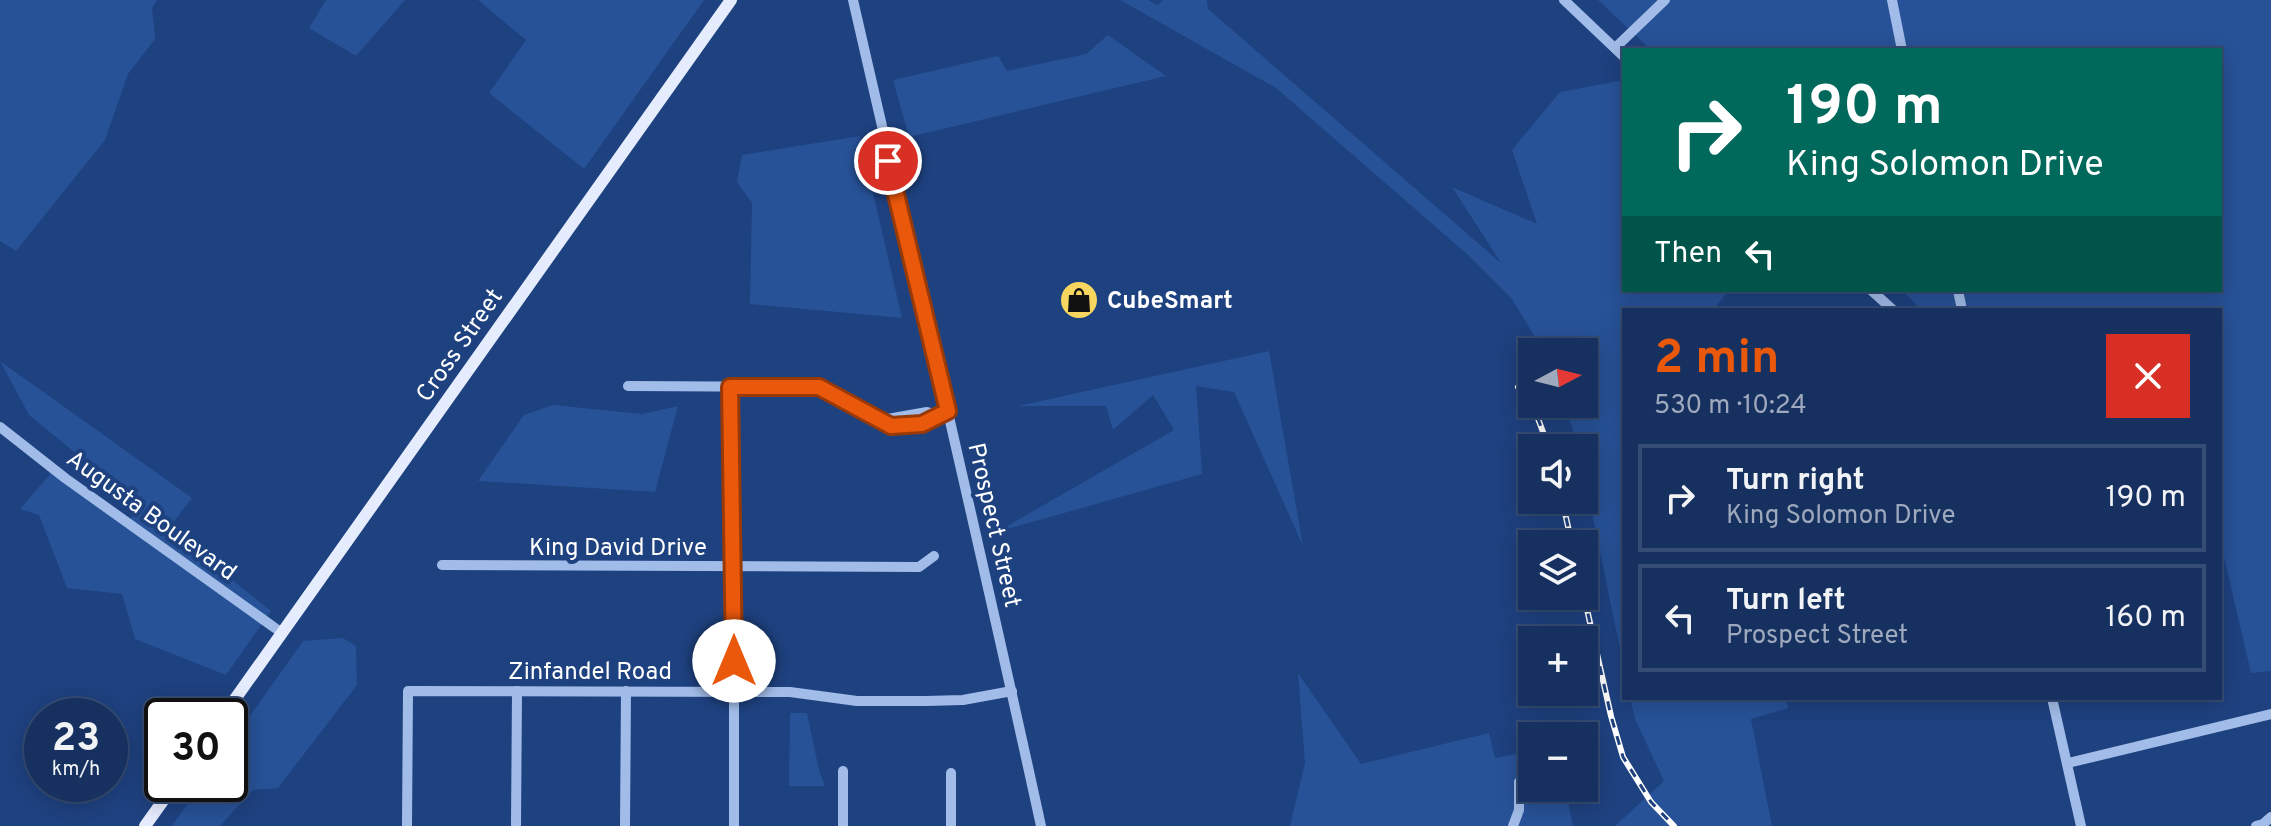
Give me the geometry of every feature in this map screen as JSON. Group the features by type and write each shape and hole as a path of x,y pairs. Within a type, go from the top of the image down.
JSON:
{"main road":[{"name":"Cross Street","path":"236,698 731,0"},
{"path":"145,826 162,802"}],"street":[{"name":"Prospect Street","path":"853,0 1041,826"},
{"path":"1564,0 1622,55"},
{"path":"1615,48 1665,0"},
{"path":"1892,0 1902,48"},
{"path":"1873,292 1891,308"},
{"path":"628,386 819,387 891,426 902,427 922,424 948,411"},
{"path":"730,387 734,826"},
{"name":"Augusta Boulevard","path":"0,427 65,478 282,633"},
{"name":"King David Drive","path":"442,565 919,567 934,556"},
{"name":"Zinfandel Road","path":"407,826 408,691 790,692 857,701 926,701 963,700 1012,691"},
{"path":"516,826 517,691"},
{"path":"625,826 626,691"},
{"path":"2052,700 2081,826"},
{"path":"2068,763 2271,714"},
{"path":"843,771 843,826"},
{"path":"951,773 951,826"},
{"path":"1513,826 1519,802"},
{"path":"2256,826 2271,817"}],"shaded area":[{"path":"0,0 157,0 152,8 155,39 128,74 105,140 16,251 0,241"},
{"path":"326,0 405,0 356,56 309,28"},
{"path":"478,0 704,0 584,169 489,93 526,40"},
{"path":"1120,0 1148,0 1158,5 1163,0 1207,0 1208,9 1501,263 1452,187 1537,224 1512,150 1560,92 1619,81 1622,84 1622,292 1727,292 1715,308 1622,308 1622,658 1598,530 1592,514 1598,514 1598,434 1574,434 1569,418 1598,418 1598,338 1536,338 1512,299 1468,255 1276,88"},
{"path":"1598,0 2271,0 2271,671 2251,673 2222,549 2222,308 1919,308 1904,292 2222,292 2222,48 1649,48"},
{"path":"1108,35 1166,76 909,137 893,80 998,56 1007,71 1086,54"},
{"path":"860,136 902,318 750,304 752,203 737,182 742,155"},
{"path":"1269,351 1303,546 1234,392 1196,386 1202,474 997,532 1174,430 1153,395 1113,430 1106,406 1018,406"},
{"path":"0,361 192,498 168,529 271,611 226,675 135,639 122,594 67,588 39,515 20,509 52,472 127,522 141,507 29,415"},
{"path":"553,405 642,414 678,406 655,492 478,481 524,415"},
{"path":"343,638 356,646 357,685 278,788 253,790 248,795 248,719 303,641"},
{"path":"1298,673 1361,764 1489,733 1495,758 1518,754 1518,802 1568,802 1573,826 1290,826 1305,763"},
{"path":"1630,700 1786,700 1788,708 1751,719 1772,826 1615,826 1664,781 1635,719"},
{"path":"790,713 807,713 825,786 789,786"},
{"path":"189,802 242,802 220,826 172,826"}],"railway":[{"path":"1538,418 1544,434"},
{"path":"1565,514 1569,530"},
{"path":"1587,610 1623,757 1651,802 1674,826"}],"place":[{"name":"CubeSmart","path":"1079,300"}],"route":[{"path":"734,661 730,387 819,387 891,426 922,424 948,411 888,161"}]}
